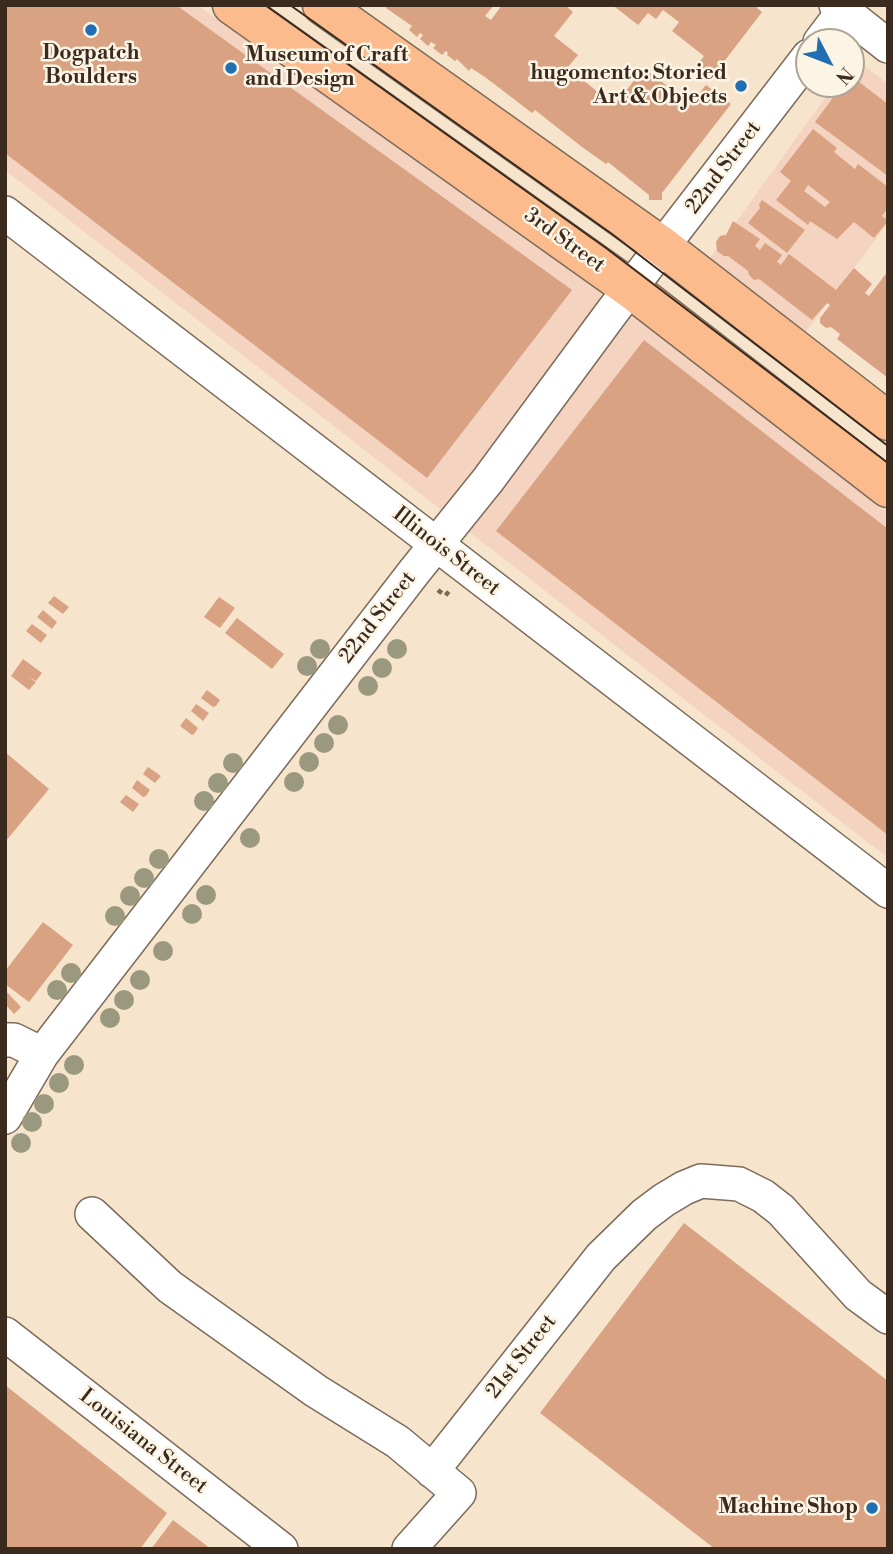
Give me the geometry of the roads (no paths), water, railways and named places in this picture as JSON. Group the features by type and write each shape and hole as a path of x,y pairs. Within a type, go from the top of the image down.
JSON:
{"main road":[{"name":"3rd Street","path":"232,5 631,289 888,488"},
{"path":"322,5 663,247 888,421"}],"street":[{"path":"829,28 843,7 888,46"},
{"name":"22nd Street","path":"5,1117 42,1054 488,480 795,74"},
{"name":"Illinois Street","path":"7,218 888,891"},
{"path":"5,1040 14,1040 42,1054"},
{"name":"21st Street","path":"432,1471 601,1256 664,1200 701,1181 740,1184 763,1196 781,1210 858,1295 888,1317"},
{"path":"92,1214 170,1287 316,1391 397,1442 459,1493 409,1549"},
{"name":"Louisiana Street","path":"5,1334 281,1549"}],"tram line":[{"path":"265,5 606,248 888,463"},
{"path":"290,5 612,234 888,446"}],"place":[{"name":"Dogpatch Boulders","path":"91,30"},
{"name":"Museum of Craft and Design","path":"231,68"},
{"name":"hugomento: Storied Art & Objects","path":"741,86"},
{"name":"Machine Shop","path":"872,1508"}]}
